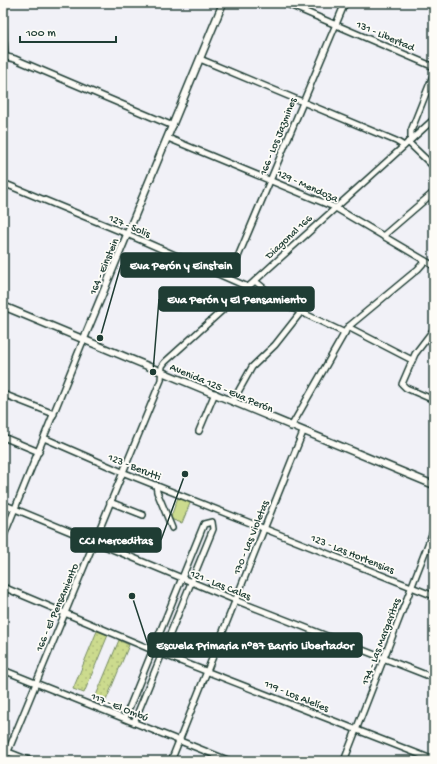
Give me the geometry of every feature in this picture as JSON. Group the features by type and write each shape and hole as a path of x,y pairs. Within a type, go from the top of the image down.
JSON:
{"street":[{"name":"164 - Einstein","path":"3,538 223,3"},
{"name":"131 - Libertad","path":"285,3 434,67"},
{"name":"166 - Los Jazmines","path":"229,278 344,3"},
{"path":"3,24 3,67"},
{"path":"4,56 173,126"},
{"path":"200,60 396,141 408,142 434,167"},
{"path":"408,142 434,73"},
{"name":"Diagonal 166","path":"162,372 162,366 172,354 255,281 334,207 434,119"},
{"name":"129 - Mendoza","path":"168,138 334,207 434,266"},
{"name":"127 - Solis","path":"3,183 127,234 248,287"},
{"path":"383,236 434,192"},
{"path":"291,427 348,327 418,269 425,261"},
{"path":"255,281 275,299 345,333"},
{"name":"Avenida 125 - Eva Perón","path":"3,306 83,341 215,393 291,427 434,485"},
{"path":"233,401 252,367 275,344 301,312"},
{"path":"348,327 412,360"},
{"path":"434,329 412,360 402,384 406,388 434,400"},
{"name":"166 - El Pensamiento","path":"4,761 5,751 35,683 161,380 162,372"},
{"path":"199,431 215,393"},
{"path":"3,394 54,414"},
{"name":"170 - Las Violetas","path":"171,761 234,600 303,432"},
{"path":"3,437 39,452"},
{"name":"123 - Berutti","path":"44,438 122,472 264,529"},
{"path":"156,485 157,492 172,528"},
{"path":"110,502 143,515"},
{"name":"121 - Las Calas","path":"3,504 234,600 434,678"},
{"path":"125,718 204,524 212,522 213,528 134,722"},
{"name":"123 - Las Hortensias","path":"264,529 434,596"},
{"name":"174 - Las Margaritas","path":"344,761 434,529"},
{"name":"119 - Los Alelíes","path":"3,587 162,654 434,760"},
{"name":"117 - El Ombú","path":"3,670 230,761"},
{"path":"5,751 31,761"}],"green space":[{"path":"178,497 191,501 182,523 170,519"},
{"path":"97,631 108,635 84,693 73,689"},
{"path":"119,640 129,645 105,703 95,698"}],"place":[{"name":"Eva Perón y Einstein","path":"100,338"},
{"name":"Eva Perón y El Pensamiento","path":"153,372"},
{"name":"CCI Merceditas","path":"185,474"},
{"name":"Escuela Primaria n°87 Barrio Libertador","path":"132,596"}]}
